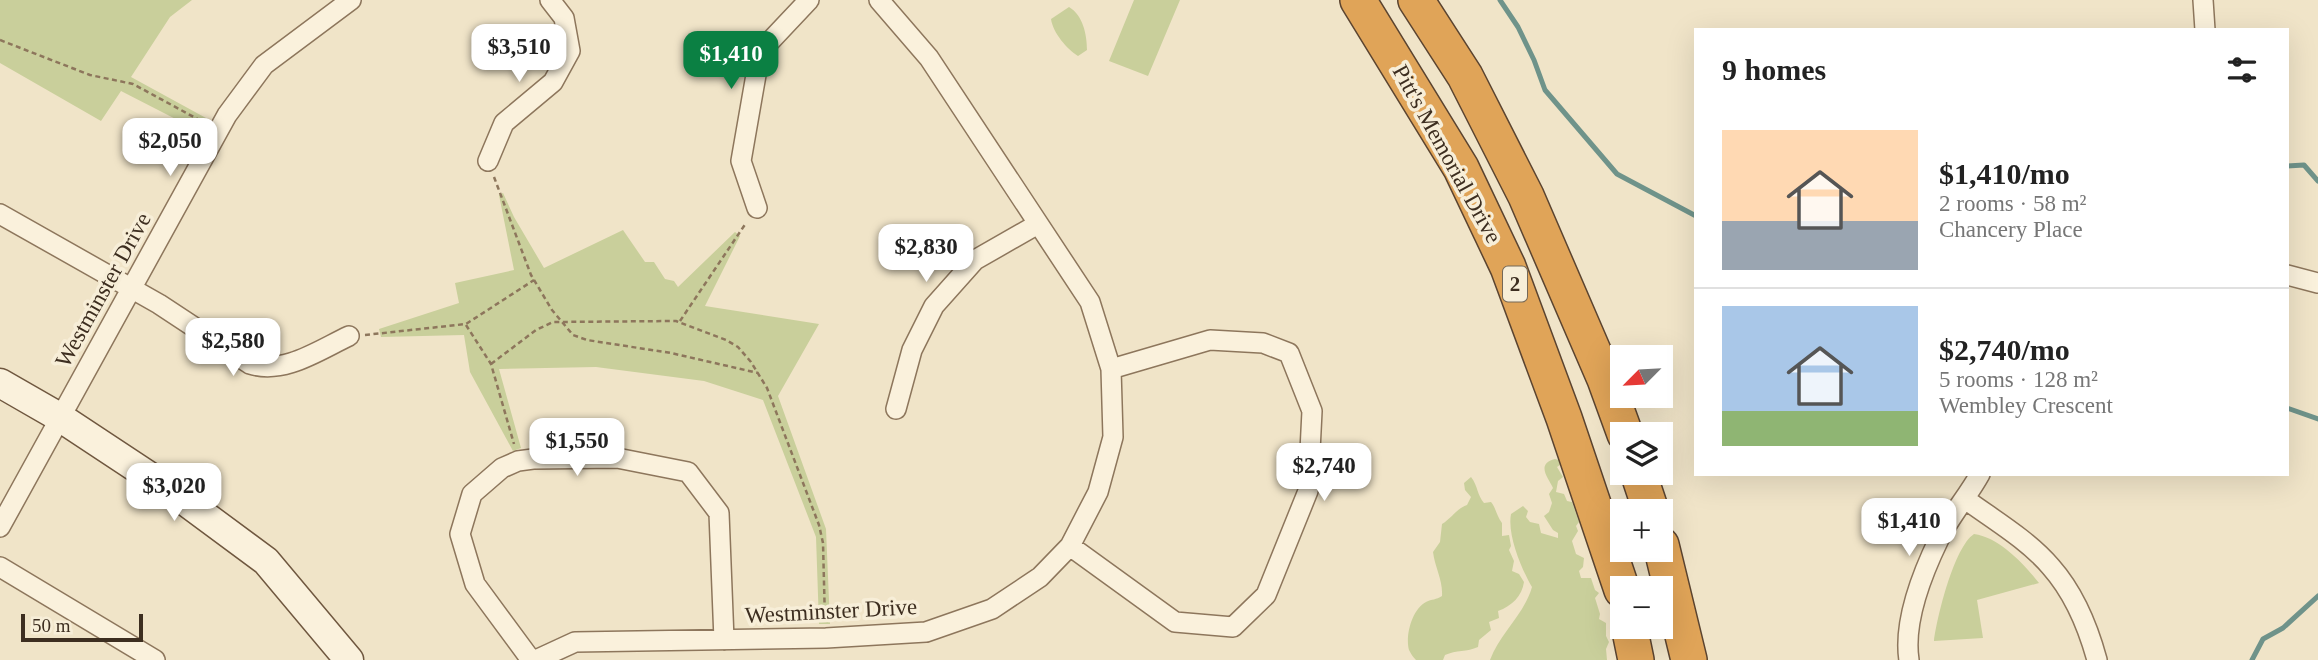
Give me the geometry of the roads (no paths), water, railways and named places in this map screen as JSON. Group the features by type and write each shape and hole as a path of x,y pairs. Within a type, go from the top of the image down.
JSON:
{"highway":[{"name":"Pitt's Memorial Drive","path":"1358,0 1461,168 1508,267 1564,418 1617,576"},
{"name":"Pitt's Memorial Drive","path":"1416,0 1465,76 1526,196 1605,379 1621,422"},
{"path":"1665,562 1689,660"},
{"path":"1632,639 1636,660"}],"main road":[{"path":"0,383 61,418 170,490 266,561 349,660"}],"street":[{"name":"Westminster Drive","path":"0,527 218,131 264,65 351,0"},
{"path":"488,161 504,123 553,82 570,51 564,18 550,0"},
{"path":"757,208 741,161 760,52 809,0"},
{"name":"Westminster Drive","path":"533,660 575,642 826,638 926,632 992,609 1040,577 1070,546 1098,492 1113,438 1111,369 1090,302 929,58 879,0"},
{"path":"2203,0 2205,28"},
{"path":"0,214 132,288 244,361 257,366 282,366 349,336"},
{"path":"896,409 912,350 934,306 975,260 1038,224"},
{"path":"2289,276 2318,283"},
{"path":"1070,546 1175,622 1233,627 1266,595 1308,491 1312,411 1289,353 1263,343 1210,340 1111,369"},
{"path":"533,660 475,584 460,534 472,494 502,468 518,461 617,458 688,472 719,513 724,640"},
{"path":"1909,660 1906,645 1912,610 1939,537 1979,476"},
{"path":"1965,499 2015,535 2051,566 2078,609 2091,639 2096,660"},
{"path":"0,567 155,660"}],"waterway":[{"path":"1500,0 1518,27 1545,90 1617,174 1694,215"},
{"path":"2289,166 2304,165 2318,181"},
{"path":"2289,409 2318,419"},
{"path":"2252,660 2263,639 2283,628 2318,596"}]}
